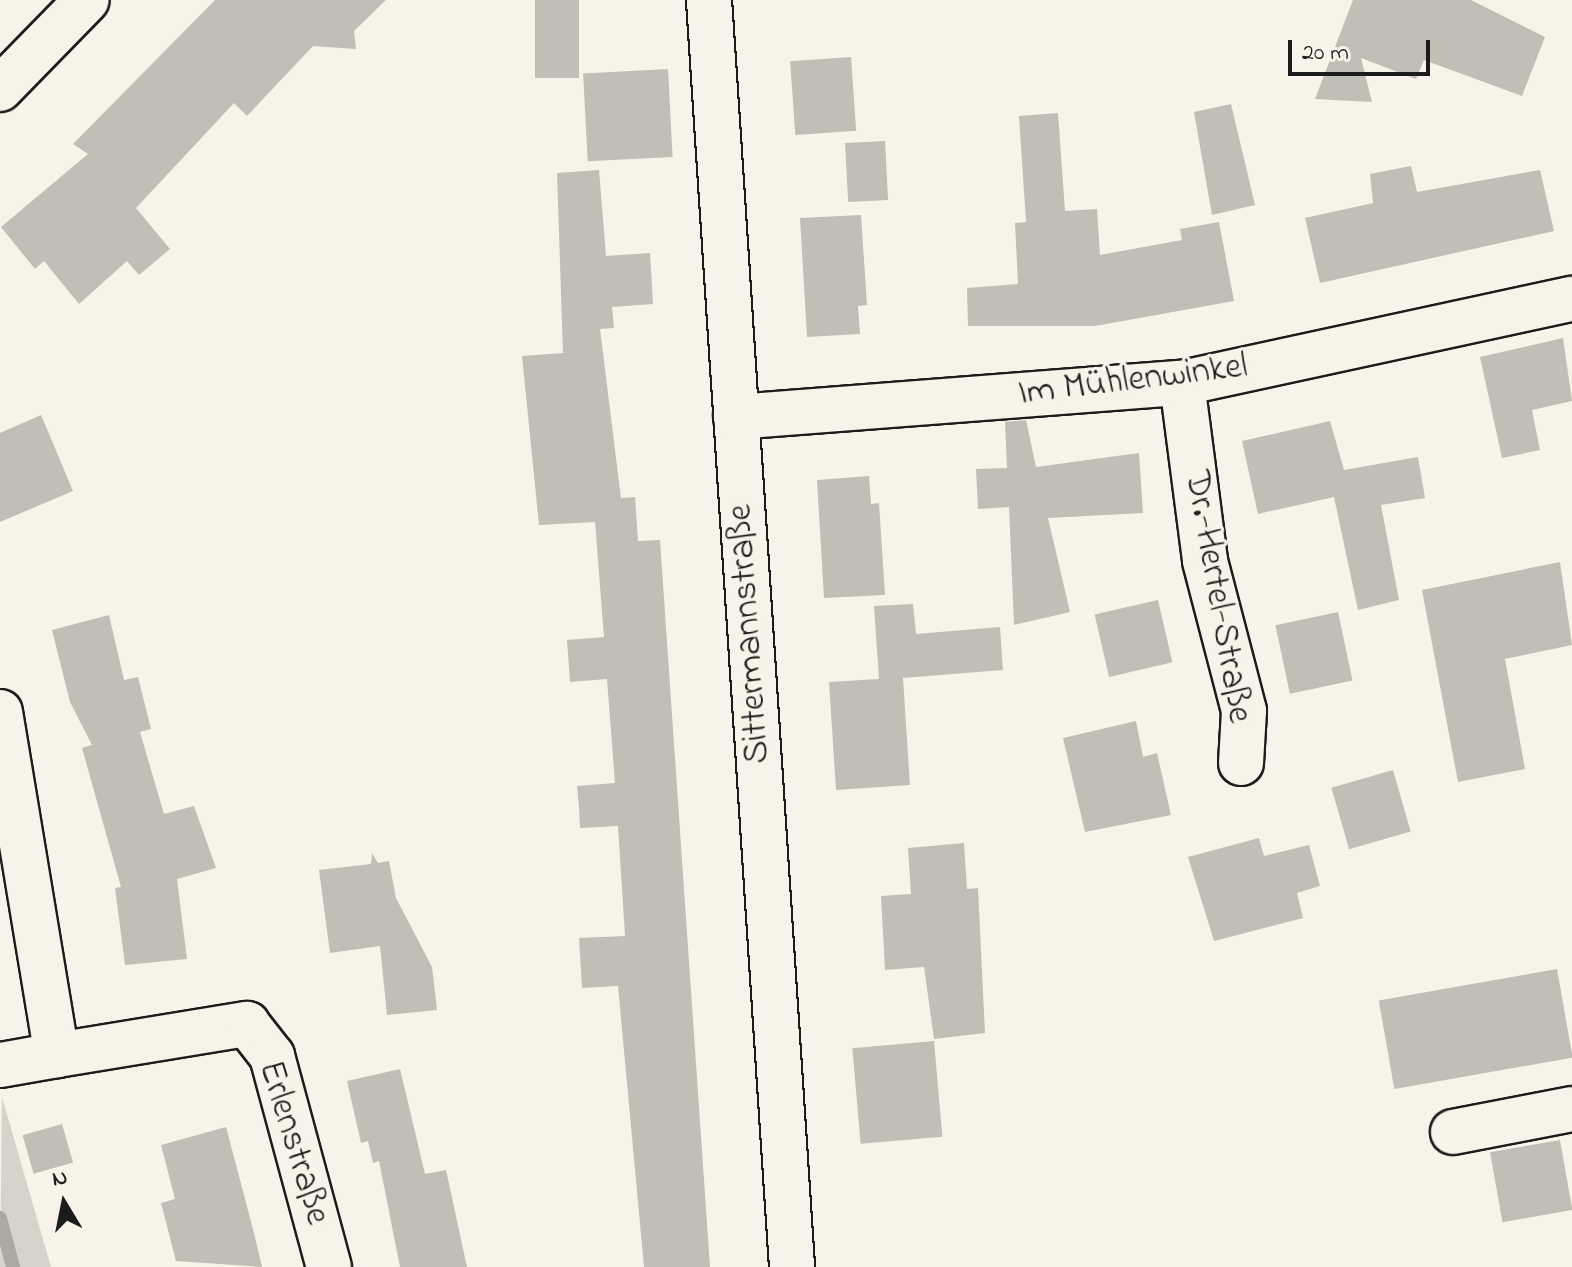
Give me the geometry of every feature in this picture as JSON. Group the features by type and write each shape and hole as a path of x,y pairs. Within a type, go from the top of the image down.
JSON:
{"street":[{"path":"0,89 87,0"},
{"name":"Sittermannstraße","path":"709,0 792,1267"},
{"name":"Im Mühlenwinkel","path":"736,417 1182,383 1572,299"},
{"name":"Dr.-Hertel-Straße","path":"1182,383 1205,561 1244,711 1241,763"},
{"path":"0,712 57,1055 0,1065"},
{"name":"Erlenstraße","path":"57,1055 247,1024 272,1056 329,1267"},
{"path":"1453,1132 1572,1109"}],"shaded area":[{"path":"2,1097 51,1267 0,1267"}],"building":[{"path":"215,0 386,0 354,31 356,49 313,46 247,116 234,103 136,208 170,249 139,275 127,261 79,304 44,261 35,269 1,227 88,154 73,144"},
{"path":"535,0 579,0 579,78 535,78"},
{"path":"1353,0 1471,0 1545,37 1522,96 1424,60 1416,79 1361,58 1372,102 1315,99"},
{"path":"851,57 856,131 795,135 790,61"},
{"path":"668,69 673,157 588,161 583,73"},
{"path":"1231,104 1255,205 1212,215 1194,112"},
{"path":"1058,113 1065,211 1097,209 1100,255 1182,240 1180,229 1219,222 1234,301 1095,326 968,326 967,288 1018,284 1015,223 1026,222 1019,116"},
{"path":"885,141 888,200 848,202 845,143"},
{"path":"1411,166 1417,192 1540,170 1554,231 1320,283 1305,218 1373,203 1370,174"},
{"path":"599,170 606,256 650,253 653,304 612,307 614,328 600,329 621,498 635,497 638,541 660,540 710,1267 644,1267 618,986 582,988 579,938 625,936 618,826 580,828 577,786 615,783 607,679 570,682 567,640 604,637 595,522 539,525 522,356 563,353 557,173"},
{"path":"861,215 867,305 858,306 860,334 807,337 800,218"},
{"path":"1563,338 1572,401 1532,410 1540,450 1502,458 1480,357"},
{"path":"41,415 73,491 0,522 0,433"},
{"path":"1026,420 1036,467 1139,453 1143,513 1048,518 1070,612 1014,625 1009,507 978,509 976,469 1007,468 1005,422"},
{"path":"1330,421 1344,470 1418,457 1425,498 1381,505 1399,600 1358,610 1334,497 1258,514 1242,441"},
{"path":"869,476 871,504 879,503 885,595 824,598 817,480"},
{"path":"1560,562 1572,645 1505,659 1525,769 1458,782 1422,590"},
{"path":"1158,600 1172,662 1109,677 1095,615"},
{"path":"913,604 916,634 1000,627 1003,670 903,678 910,785 836,790 829,682 879,679 874,606"},
{"path":"1338,612 1353,680 1290,694 1275,625"},
{"path":"109,615 124,680 138,677 151,729 140,732 164,814 194,806 216,868 177,879 187,959 125,965 115,888 121,887 82,748 92,745 70,702 52,630"},
{"path":"1136,721 1143,757 1157,753 1171,815 1085,832 1063,738"},
{"path":"1393,770 1411,832 1349,849 1331,788"},
{"path":"1259,838 1264,856 1309,845 1320,886 1297,893 1303,918 1214,941 1188,857"},
{"path":"964,843 967,889 978,888 985,1033 934,1039 924,967 885,970 881,896 911,894 908,848"},
{"path":"372,853 378,863 389,861 396,898 432,967 437,1010 387,1015 380,946 330,953 319,870 371,864"},
{"path":"1557,969 1572,1058 1394,1089 1379,1000"},
{"path":"934,1041 942,1137 861,1144 852,1048"},
{"path":"400,1069 425,1174 446,1170 467,1267 400,1267 379,1161 373,1163 368,1141 361,1143 347,1081"},
{"path":"62,1124 73,1162 34,1174 23,1135"},
{"path":"226,1127 262,1267 176,1261 161,1203 175,1199 161,1145"},
{"path":"1560,1140 1572,1210 1502,1222 1490,1152"}],"waterway":[{"path":"0,1218 13,1267"}]}
